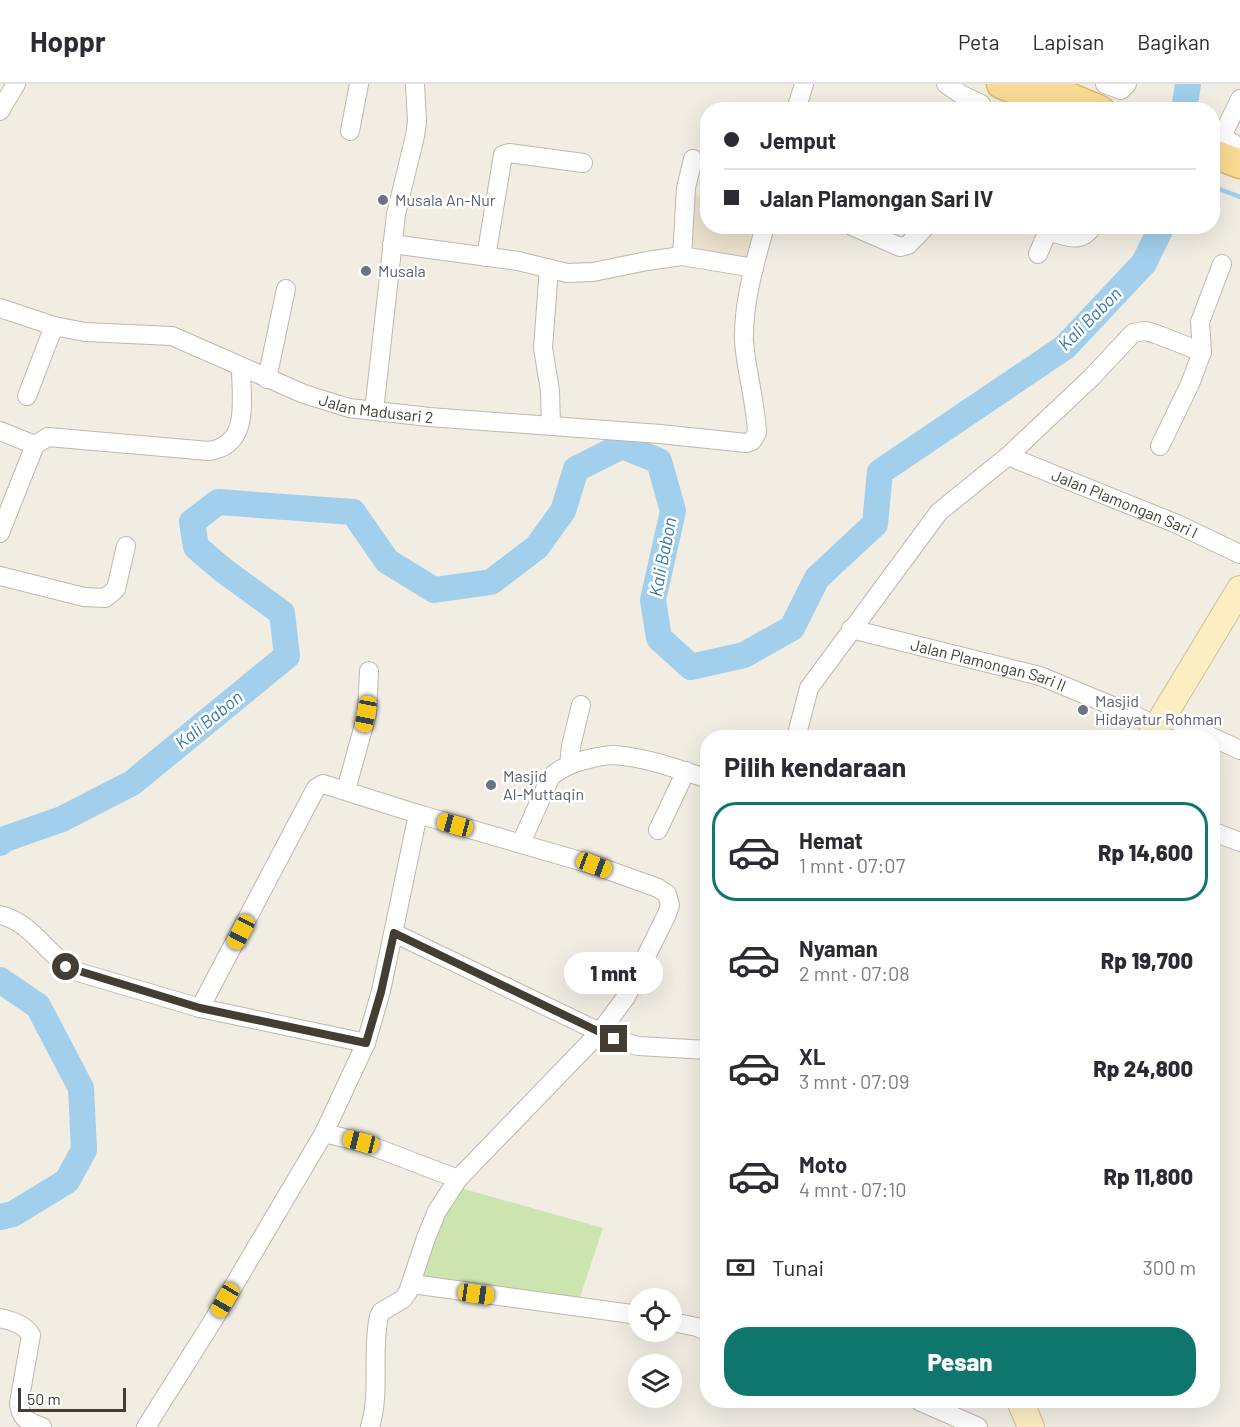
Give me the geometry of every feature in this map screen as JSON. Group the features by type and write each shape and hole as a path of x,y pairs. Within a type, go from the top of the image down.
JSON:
{"main road":[{"path":"1001,84 1040,102"},
{"path":"1038,84 1081,102"},
{"path":"1220,156 1240,164"},
{"path":"1220,177 1240,185"},
{"path":"1157,726 1238,595"},
{"path":"1023,1408 1031,1427"}],"street":[{"path":"0,111 16,84"},
{"path":"350,131 359,84"},
{"path":"374,411 396,214 417,123 415,84"},
{"path":"798,102 804,84"},
{"path":"946,84 974,102"},
{"path":"1105,84 1121,90 1126,84"},
{"path":"1240,99 1223,134 1225,138 1240,148"},
{"path":"486,256 503,155 509,153 583,163"},
{"path":"682,256 686,188 693,159"},
{"path":"392,244 486,256 567,273 593,272 682,256 754,268 763,234"},
{"path":"870,234 900,247 908,245 918,234"},
{"path":"1038,254 1047,234"},
{"path":"1059,234 1075,238 1087,234"},
{"path":"1160,446 1190,384 1202,352 1200,322 1221,264"},
{"path":"549,268 543,348 550,391 551,426"},
{"name":"Jalan Madusari 2","path":"0,308 54,326 102,334 172,336 267,379 328,402 374,411 746,443 752,441 756,436 757,426 744,342 748,294 754,268"},
{"path":"267,379 286,289"},
{"path":"27,396 54,326"},
{"path":"798,730 809,688 851,628 939,512 1008,456 1091,378 1133,333 1156,334 1202,352"},
{"path":"0,533 36,445 48,437 209,451 219,450 232,442 241,422 241,368"},
{"path":"0,431 36,445"},
{"name":"Jalan Plamongan Sari I","path":"1008,456 1177,524 1240,554"},
{"path":"0,576 84,597 105,598 116,589 126,546"},
{"name":"Jalan Plamongan Sari II","path":"851,628 1040,676 1157,726"},
{"path":"346,790 365,721 369,696 369,671"},
{"path":"569,765 581,705"},
{"name":"Jalan Plamongan Sari II","path":"1220,744 1240,750"},
{"path":"520,843 550,778 555,772 569,765 615,755 700,776"},
{"path":"658,830 686,771"},
{"path":"200,1008 316,788 323,784 594,865 658,888 667,894 669,906 667,914 626,997 600,1032 458,1179 437,1211 412,1284 403,1299 381,1312 379,1316 376,1342 375,1407 370,1427"},
{"path":"146,1427 214,1319 324,1133 366,1043 381,992 418,814"},
{"path":"1220,834 1240,842"},
{"path":"6,917 66,967 200,1008 366,1043"},
{"path":"394,933 614,1039 638,1046 700,1050"},
{"path":"324,1133 361,1142 458,1179"},
{"path":"412,1284 628,1314"},
{"path":"0,1318 14,1322 28,1330 31,1335 18,1403 20,1413 25,1419 42,1427"},
{"path":"682,1324 700,1328"},
{"path":"935,1408 978,1427"}],"shaded area":[{"path":"695,196 700,197 700,234 759,234 753,266 684,252"}],"green space":[{"path":"457,1187 603,1228 578,1303 416,1278"}],"waterway":[{"name":"Kali Babon","path":"1185,102 1188,84"},
{"path":"1220,189 1240,197"},
{"name":"Kali Babon","path":"0,843 5,839 62,819 132,783 287,656 282,613 223,570 196,547 192,522 218,502 353,512 387,561 434,590 491,582 537,547 563,511 576,469 622,446 659,461 673,511 653,600 659,638 691,667 744,655 792,628 817,578 875,524 880,472 1065,347 1144,263 1158,234"},
{"name":"Kali Babon","path":"0,980 38,1006 81,1088 84,1150 67,1181 13,1214 0,1217"}],"place":[{"name":"Musala An-Nur","path":"383,200"},
{"name":"Musala","path":"366,271"},
{"name":"Masjid Hidayatur Rohman","path":"1083,710"},
{"name":"Masjid Al-Muttaqin","path":"491,785"}],"route":[{"path":"66,967 200,1008 366,1043 381,992 394,933 614,1039"}]}
